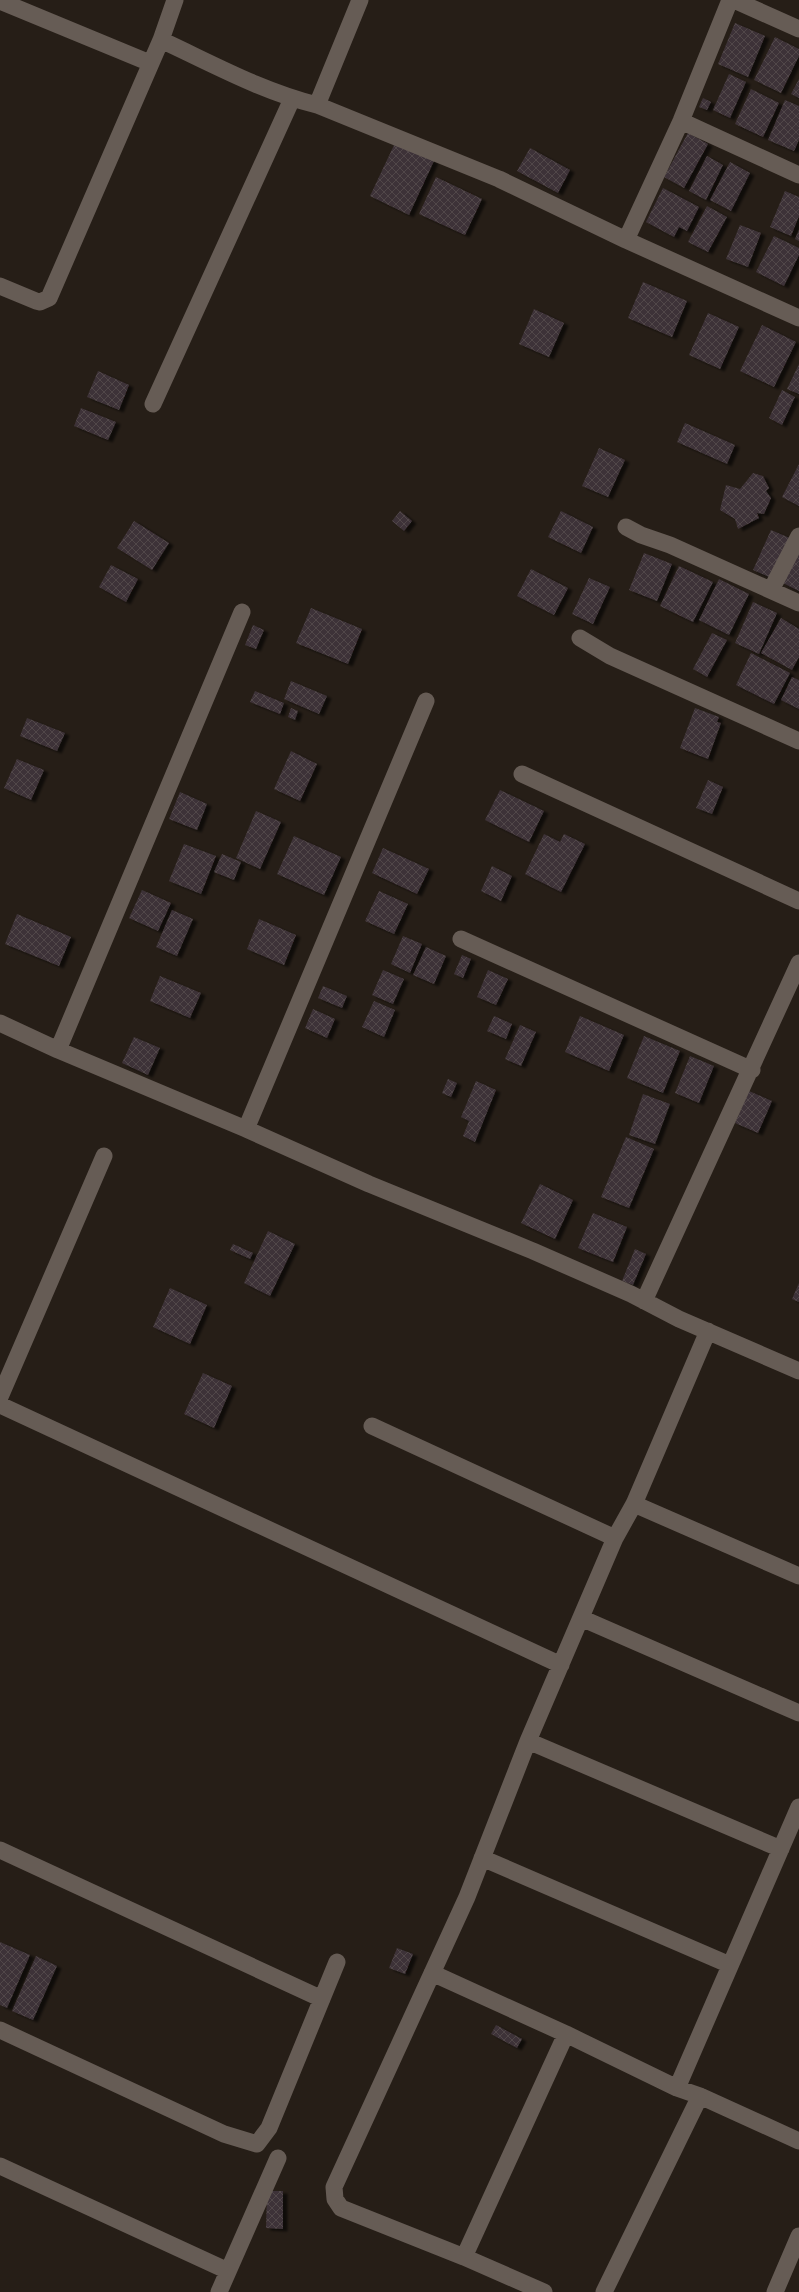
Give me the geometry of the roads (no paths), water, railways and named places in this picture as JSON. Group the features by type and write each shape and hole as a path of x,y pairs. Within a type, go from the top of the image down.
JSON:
{"street":[{"path":"0,286 36,301 45,301 49,298 161,40 175,0"},
{"path":"317,105 360,0"},
{"path":"626,240 682,121 730,0"},
{"path":"734,0 799,29"},
{"path":"0,1 150,63"},
{"path":"161,40 241,79 292,99 317,105 499,179 626,240 799,318"},
{"path":"153,404 292,99"},
{"path":"682,121 799,174"},
{"path":"626,527 641,535 670,545 799,603"},
{"path":"771,590 799,536"},
{"path":"58,1050 242,612"},
{"path":"580,638 610,656 799,741"},
{"path":"246,1129 426,701"},
{"path":"522,774 799,901"},
{"path":"461,939 752,1070"},
{"path":"644,1300 752,1070 799,964"},
{"path":"0,1023 58,1050 246,1129 369,1184 533,1251 799,1371"},
{"path":"0,1397 104,1156"},
{"path":"544,2292 464,2257 341,2208 335,2199 334,2187 467,1897 528,1741 615,1538 634,1504 708,1331"},
{"path":"0,1405 561,1665"},
{"path":"372,1426 615,1538"},
{"path":"634,1504 799,1576"},
{"path":"581,1618 799,1713"},
{"path":"528,1741 781,1849"},
{"path":"677,2088 799,1807"},
{"path":"0,1850 322,1999"},
{"path":"482,1858 730,1965"},
{"path":"0,2030 224,2134 257,2144 269,2128 337,1962"},
{"path":"432,1973 566,2034 677,2088 700,2096 799,2141"},
{"path":"464,2257 566,2034"},
{"path":"604,2292 700,2096"},
{"path":"219,2292 278,2158"},
{"path":"0,2166 228,2271"},
{"path":"775,2292 799,2236"}]}
